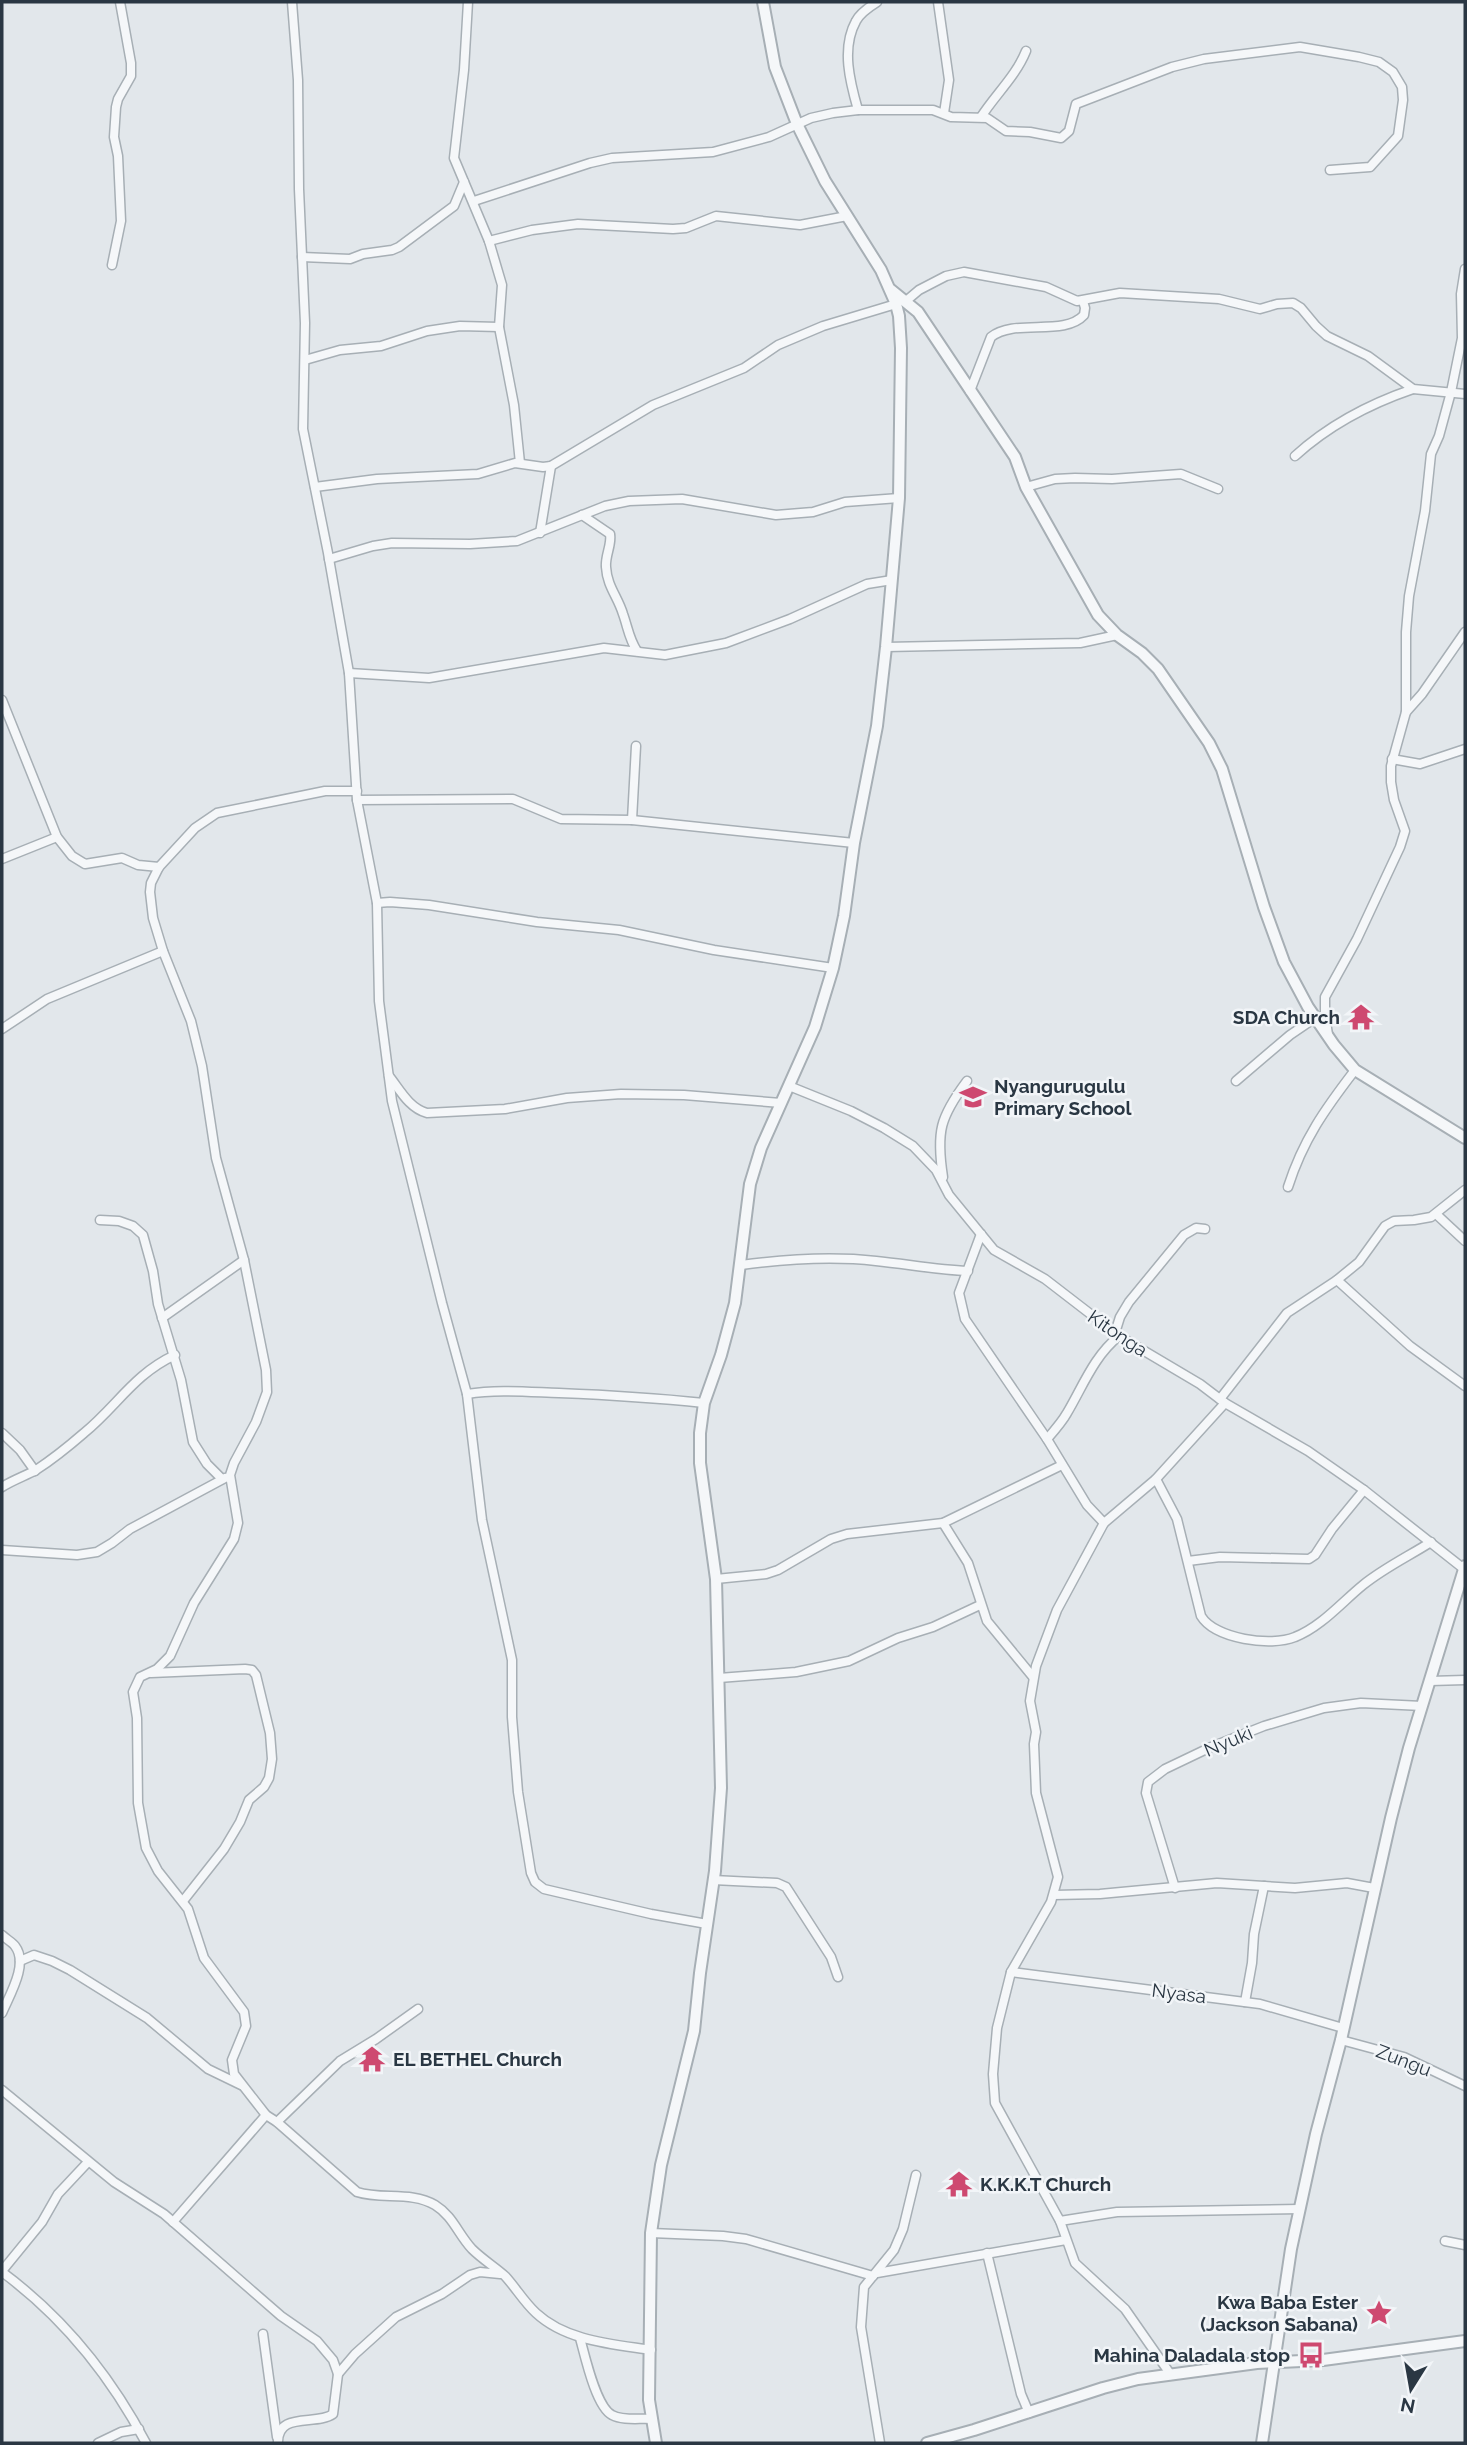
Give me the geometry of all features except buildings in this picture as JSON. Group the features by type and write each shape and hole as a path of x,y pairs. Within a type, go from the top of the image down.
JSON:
{"street":[{"path":"112,265 122,215 114,137 116,107 131,76 120,2"},
{"path":"292,2 298,80 305,360 303,429 330,559 349,673 357,796 377,903 379,1001 389,1076 395,1113 467,1394 482,1520 512,1660 512,1717 518,1792 531,1873 535,1882 544,1889 557,1893 707,1924"},
{"path":"468,2 454,158 489,241 503,293 499,327 520,463"},
{"path":"763,2 775,67 797,124 825,181 891,290 901,302 918,312 1015,457 1026,487 1097,615 1158,669 1209,743 1222,769 1284,962 1315,1018 1355,1070 1465,1138"},
{"path":"859,110 852,89 848,62 850,42 856,20 877,2"},
{"path":"938,2 950,80 944,113"},
{"path":"474,201 590,163 612,158 713,152 769,137 822,115 859,110 933,110 959,118 981,117 1006,131 1061,138 1069,131 1076,104 1115,91 1146,76 1203,59 1310,46 1378,62 1393,72 1402,87 1399,133 1392,145 1370,167 1330,170"},
{"path":"981,117 1018,68 1026,51"},
{"path":"302,257 350,259 400,247 454,206 464,182"},
{"path":"489,241 532,230 578,224 673,229 686,228 716,216 800,225 847,216"},
{"path":"1329,1038 1325,997 1357,939 1405,831 1391,782 1392,758 1405,712 1409,596 1425,511 1431,454 1451,392 1462,338 1461,294 1465,269"},
{"path":"315,487 377,479 478,474 520,463 551,466 653,405 744,368 778,345 823,326 901,302 936,281 964,272 1046,287 1071,299 1083,301 1120,293 1219,299 1260,309 1293,303 1327,336 1368,356 1413,389"},
{"path":"970,391 990,337 996,333 1023,328 1073,323 1084,315 1083,301"},
{"path":"656,2443 649,2400 651,2233 661,2165 694,2031 713,1880 721,1788 716,1579 700,1463 700,1433 704,1403 735,1303 750,1184 761,1148 815,1027 845,916 854,843 877,726 886,647 899,498 901,302"},
{"path":"305,360 340,350 381,346 437,329 460,326 499,327"},
{"path":"1295,456 1346,417 1413,389 1465,394"},
{"path":"540,533 551,466"},
{"path":"1026,487 1055,479 1112,479 1181,474 1218,489"},
{"path":"330,559 392,543 517,541 605,506 629,501 682,499 776,515 813,512 845,502 899,498"},
{"path":"582,515 610,534 611,541 606,558 608,584 623,612 629,638 637,651"},
{"path":"349,673 429,677 584,649 604,648 666,654 726,643 790,619 867,584 892,580"},
{"path":"886,647 1080,643 1117,635"},
{"path":"1405,712 1422,694 1464,637"},
{"path":"2,700 57,837 72,856 85,864 122,859 138,865 159,867"},
{"path":"632,821 636,746"},
{"path":"1392,758 1420,764 1465,749"},
{"path":"2,1550 77,1555 97,1552 130,1529 226,1477 256,1422 267,1392 267,1370 244,1260 219,1170 202,1066 191,1021 153,918 151,883 159,867 195,828 217,813 325,791 357,796 513,799 561,819 739,829 854,843"},
{"path":"2,859 57,837"},
{"path":"377,903 429,905 537,922 619,930 725,952 833,968"},
{"path":"2,1029 47,999 163,951"},
{"path":"1236,1081 1290,1035 1315,1018"},
{"path":"1288,1187 1297,1158 1315,1125 1355,1070"},
{"path":"389,1076 410,1104 427,1113 505,1110 567,1098 621,1094 708,1096 781,1103"},
{"path":"944,1183 939,1159 941,1129 948,1108 967,1081"},
{"name":"Kitonga","path":"789,1086 851,1111 913,1146 927,1160 944,1183 949,1195 994,1250 1045,1279 1117,1335 1308,1451 1364,1490 1465,1568"},
{"path":"1171,2375 1125,2309 1074,2263 1060,2221 995,2103 993,2074 998,2028 1012,1972 1054,1895 1058,1877 1036,1793 1036,1734 1030,1700 1033,1677 1057,1610 1104,1523 1156,1479 1222,1401 1287,1313 1359,1262 1389,1223 1422,1220 1436,1214 1465,1191"},
{"path":"1436,1214 1465,1241"},
{"path":"100,1220 119,1221 133,1226 142,1235 162,1318 175,1355 192,1442 207,1464 226,1477 237,1523 234,1539 194,1603 170,1657 135,1684 132,1692 137,1718 140,1815 146,1848 151,1860 183,1901 192,1918 204,1958 244,2012 247,2020 232,2060 234,2074 266,2115 357,2192 371,2197 414,2198 443,2210 453,2220 470,2247 503,2275 537,2314 558,2329 580,2338 651,2350"},
{"path":"1047,1439 1066,1416 1095,1362 1117,1335 1120,1317 1129,1302 1184,1235 1196,1228 1205,1229"},
{"path":"981,1234 959,1293 965,1319 1047,1439 1087,1505 1104,1523"},
{"path":"741,1265 830,1259 968,1271"},
{"path":"162,1318 244,1260"},
{"path":"1337,1280 1410,1346 1465,1386"},
{"path":"2,1487 35,1471 97,1422 147,1370 175,1355"},
{"path":"467,1394 537,1392 663,1398 704,1403"},
{"path":"2,1433 20,1450 35,1471"},
{"path":"716,1579 753,1577 778,1570 823,1543 847,1534 943,1523 1062,1465"},
{"path":"1156,1479 1177,1519 1199,1611 1210,1627 1242,1638 1284,1640 1305,1632 1374,1577 1431,1542"},
{"path":"1188,1561 1263,1556 1310,1559 1347,1508 1364,1490"},
{"path":"943,1523 968,1563 977,1586 980,1605 994,1632 1033,1677"},
{"path":"1262,2443 1291,2249 1374,1888 1422,1706 1465,1568"},
{"path":"719,1678 796,1672 849,1661 980,1605"},
{"path":"147,1674 252,1670 256,1675 270,1733 272,1759 267,1782 249,1800 224,1849 183,1901"},
{"path":"1430,1681 1465,1680"},
{"name":"Nyuki","path":"1175,1888 1146,1793 1149,1782 1165,1769 1247,1732 1324,1708 1361,1703 1422,1706"},
{"path":"713,1880 777,1883 786,1887 831,1957 838,1978"},
{"path":"1054,1895 1217,1883 1295,1888 1347,1883 1374,1888"},
{"path":"1245,2002 1254,1934 1264,1886"},
{"path":"2,1935 15,1945 20,1961 2,2013"},
{"path":"20,1961 34,1955 70,1970 147,2018 208,2068 244,2087"},
{"name":"Nyasa","path":"1012,1972 1245,2002 1343,2028"},
{"path":"277,2122 340,2062 418,2008"},
{"name":"Zungu","path":"1341,2040 1404,2057 1465,2086"},
{"path":"2,2090 88,2162 173,2222 281,2316 317,2341 333,2360 338,2374 333,2414 323,2419 290,2422 281,2428 278,2441"},
{"path":"173,2222 266,2115"},
{"path":"88,2162 58,2194 42,2222 2,2271 63,2326 102,2370 146,2443"},
{"path":"880,2443 861,2327 864,2287 894,2250 903,2229 916,2175"},
{"path":"1060,2221 1117,2212 1300,2209"},
{"path":"651,2233 746,2239 875,2275 1066,2240"},
{"path":"1445,2241 1465,2245"},
{"path":"987,2253 1028,2413"},
{"path":"338,2374 355,2354 396,2317 409,2309 442,2294 470,2275 480,2272 503,2275"},
{"path":"263,2334 278,2441"},
{"path":"580,2338 601,2404 609,2414 619,2418 652,2419"},
{"path":"927,2443 1138,2379 1323,2360 1465,2341"},
{"path":"98,2443 121,2432 139,2429"}],"place":[{"name":"SDA Church","path":"1361,1017"},
{"name":"Nyangurugulu Primary School","path":"973,1097"},
{"name":"EL BETHEL Church","path":"372,2059"},
{"name":"K.K.K.T Church","path":"959,2184"},
{"name":"Kwa Baba Ester (Jackson Sabana)","path":"1379,2313"},
{"name":"Mahina Daladala stop","path":"1311,2355"}]}
